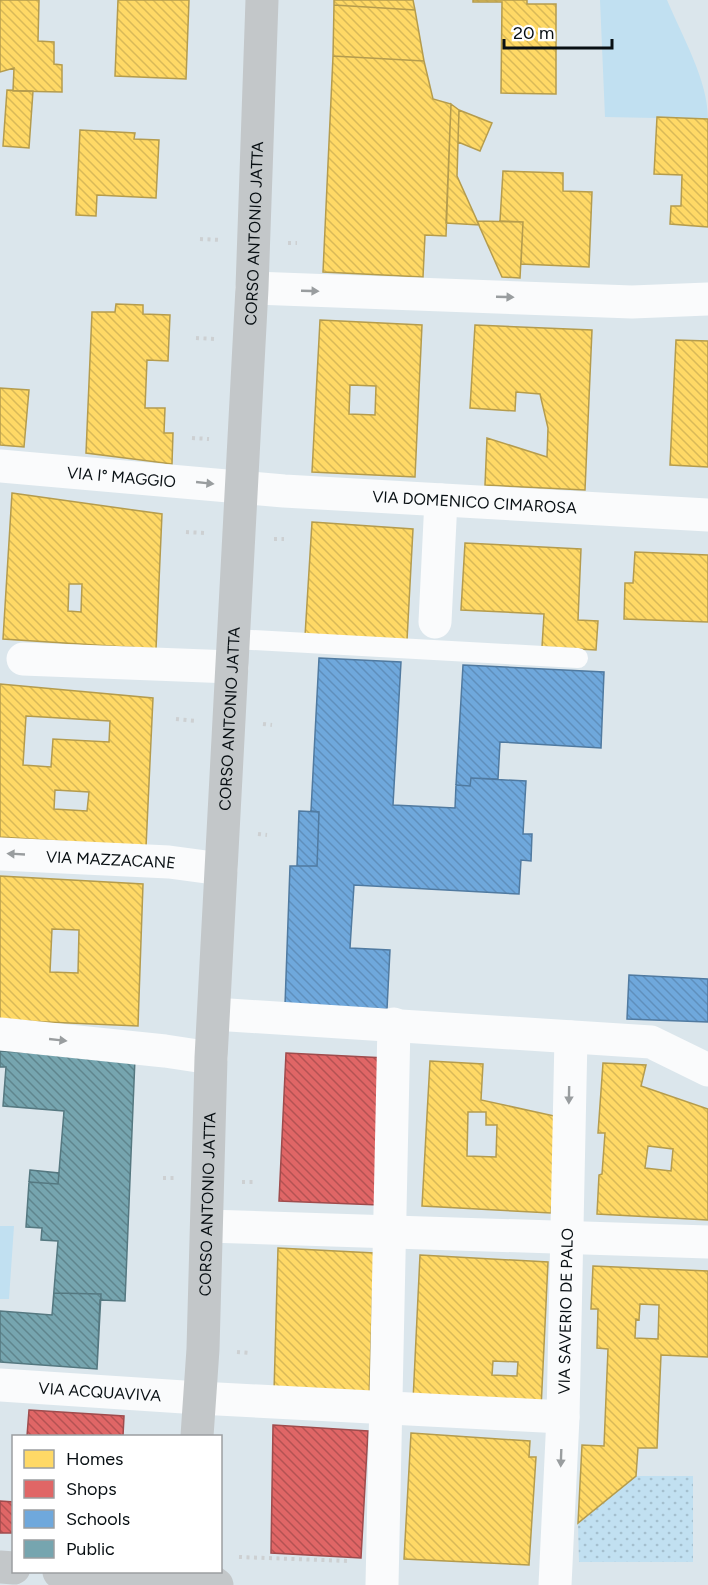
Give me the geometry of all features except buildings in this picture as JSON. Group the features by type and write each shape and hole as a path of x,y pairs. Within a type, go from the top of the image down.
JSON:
{"main road":[{"name":"CORSO ANTONIO JATTA","path":"197,1435 207,1226 211,1058 252,288 262,0"},
{"path":"95,1573 202,1576"}],"street":[{"path":"252,288 632,302 708,299"},
{"name":"VIA I° MAGGIO","path":"0,466 242,488"},
{"name":"VIA DOMENICO CIMAROSA","path":"242,488 708,515"},
{"path":"435,622 441,500"},
{"path":"12,658 233,653"},
{"name":"VIA MAZZACANE","path":"0,854 169,862 221,869"},
{"path":"213,1014 651,1042 708,1070"},
{"path":"383,1574 394,1024"},
{"path":"0,1034 211,1058"},
{"name":"VIA SAVERIO DE PALO","path":"555,1585 562,1417 571,1037"},
{"path":"207,1226 708,1242"},
{"name":"VIA ACQUAVIVA","path":"0,1385 562,1417"}],"lane":[{"path":"233,653 578,658"}],"path":[{"path":"202,1576 383,1574"}],"shaded area":[{"path":"600,0 667,0 699,74 707,104 708,119 605,117"},
{"path":"0,1226 14,1226 9,1299 0,1299"},
{"path":"636,1476 693,1476 693,1562 579,1562 578,1523"}]}
